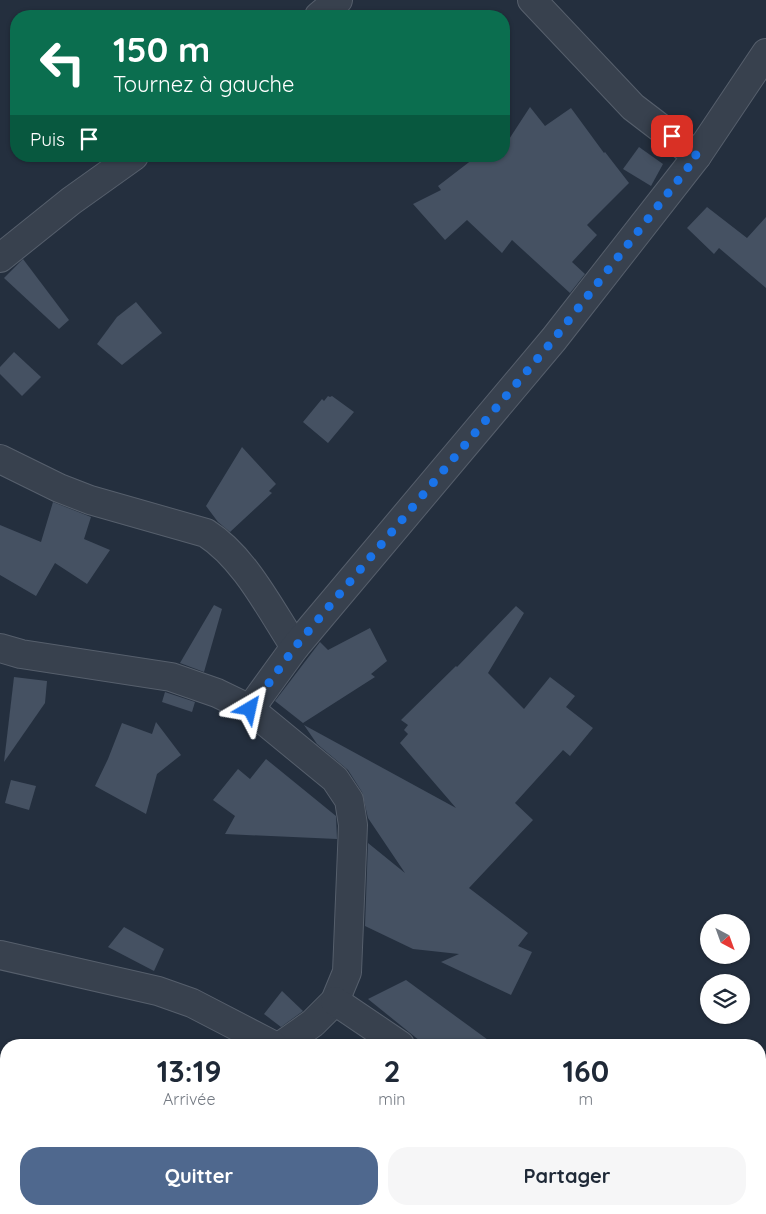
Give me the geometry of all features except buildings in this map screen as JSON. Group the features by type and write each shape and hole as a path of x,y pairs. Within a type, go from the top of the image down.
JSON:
{"street":[{"path":"326,10 338,0"},
{"path":"532,0 633,107 697,156"},
{"path":"250,709 295,647 554,339 697,156 766,53"},
{"path":"0,258 71,201 126,162"},
{"path":"0,459 59,488 90,500 206,533 238,560 295,647"},
{"path":"0,648 21,654 171,677 217,692 250,709 335,779 349,800 353,825 347,972 334,1001 313,1023 290,1039"},
{"path":"0,955 158,991 192,1003 261,1039"},
{"path":"334,1001 391,1039"}],"route":[{"path":"250,709 295,647 554,339 697,156 672,136"}]}
